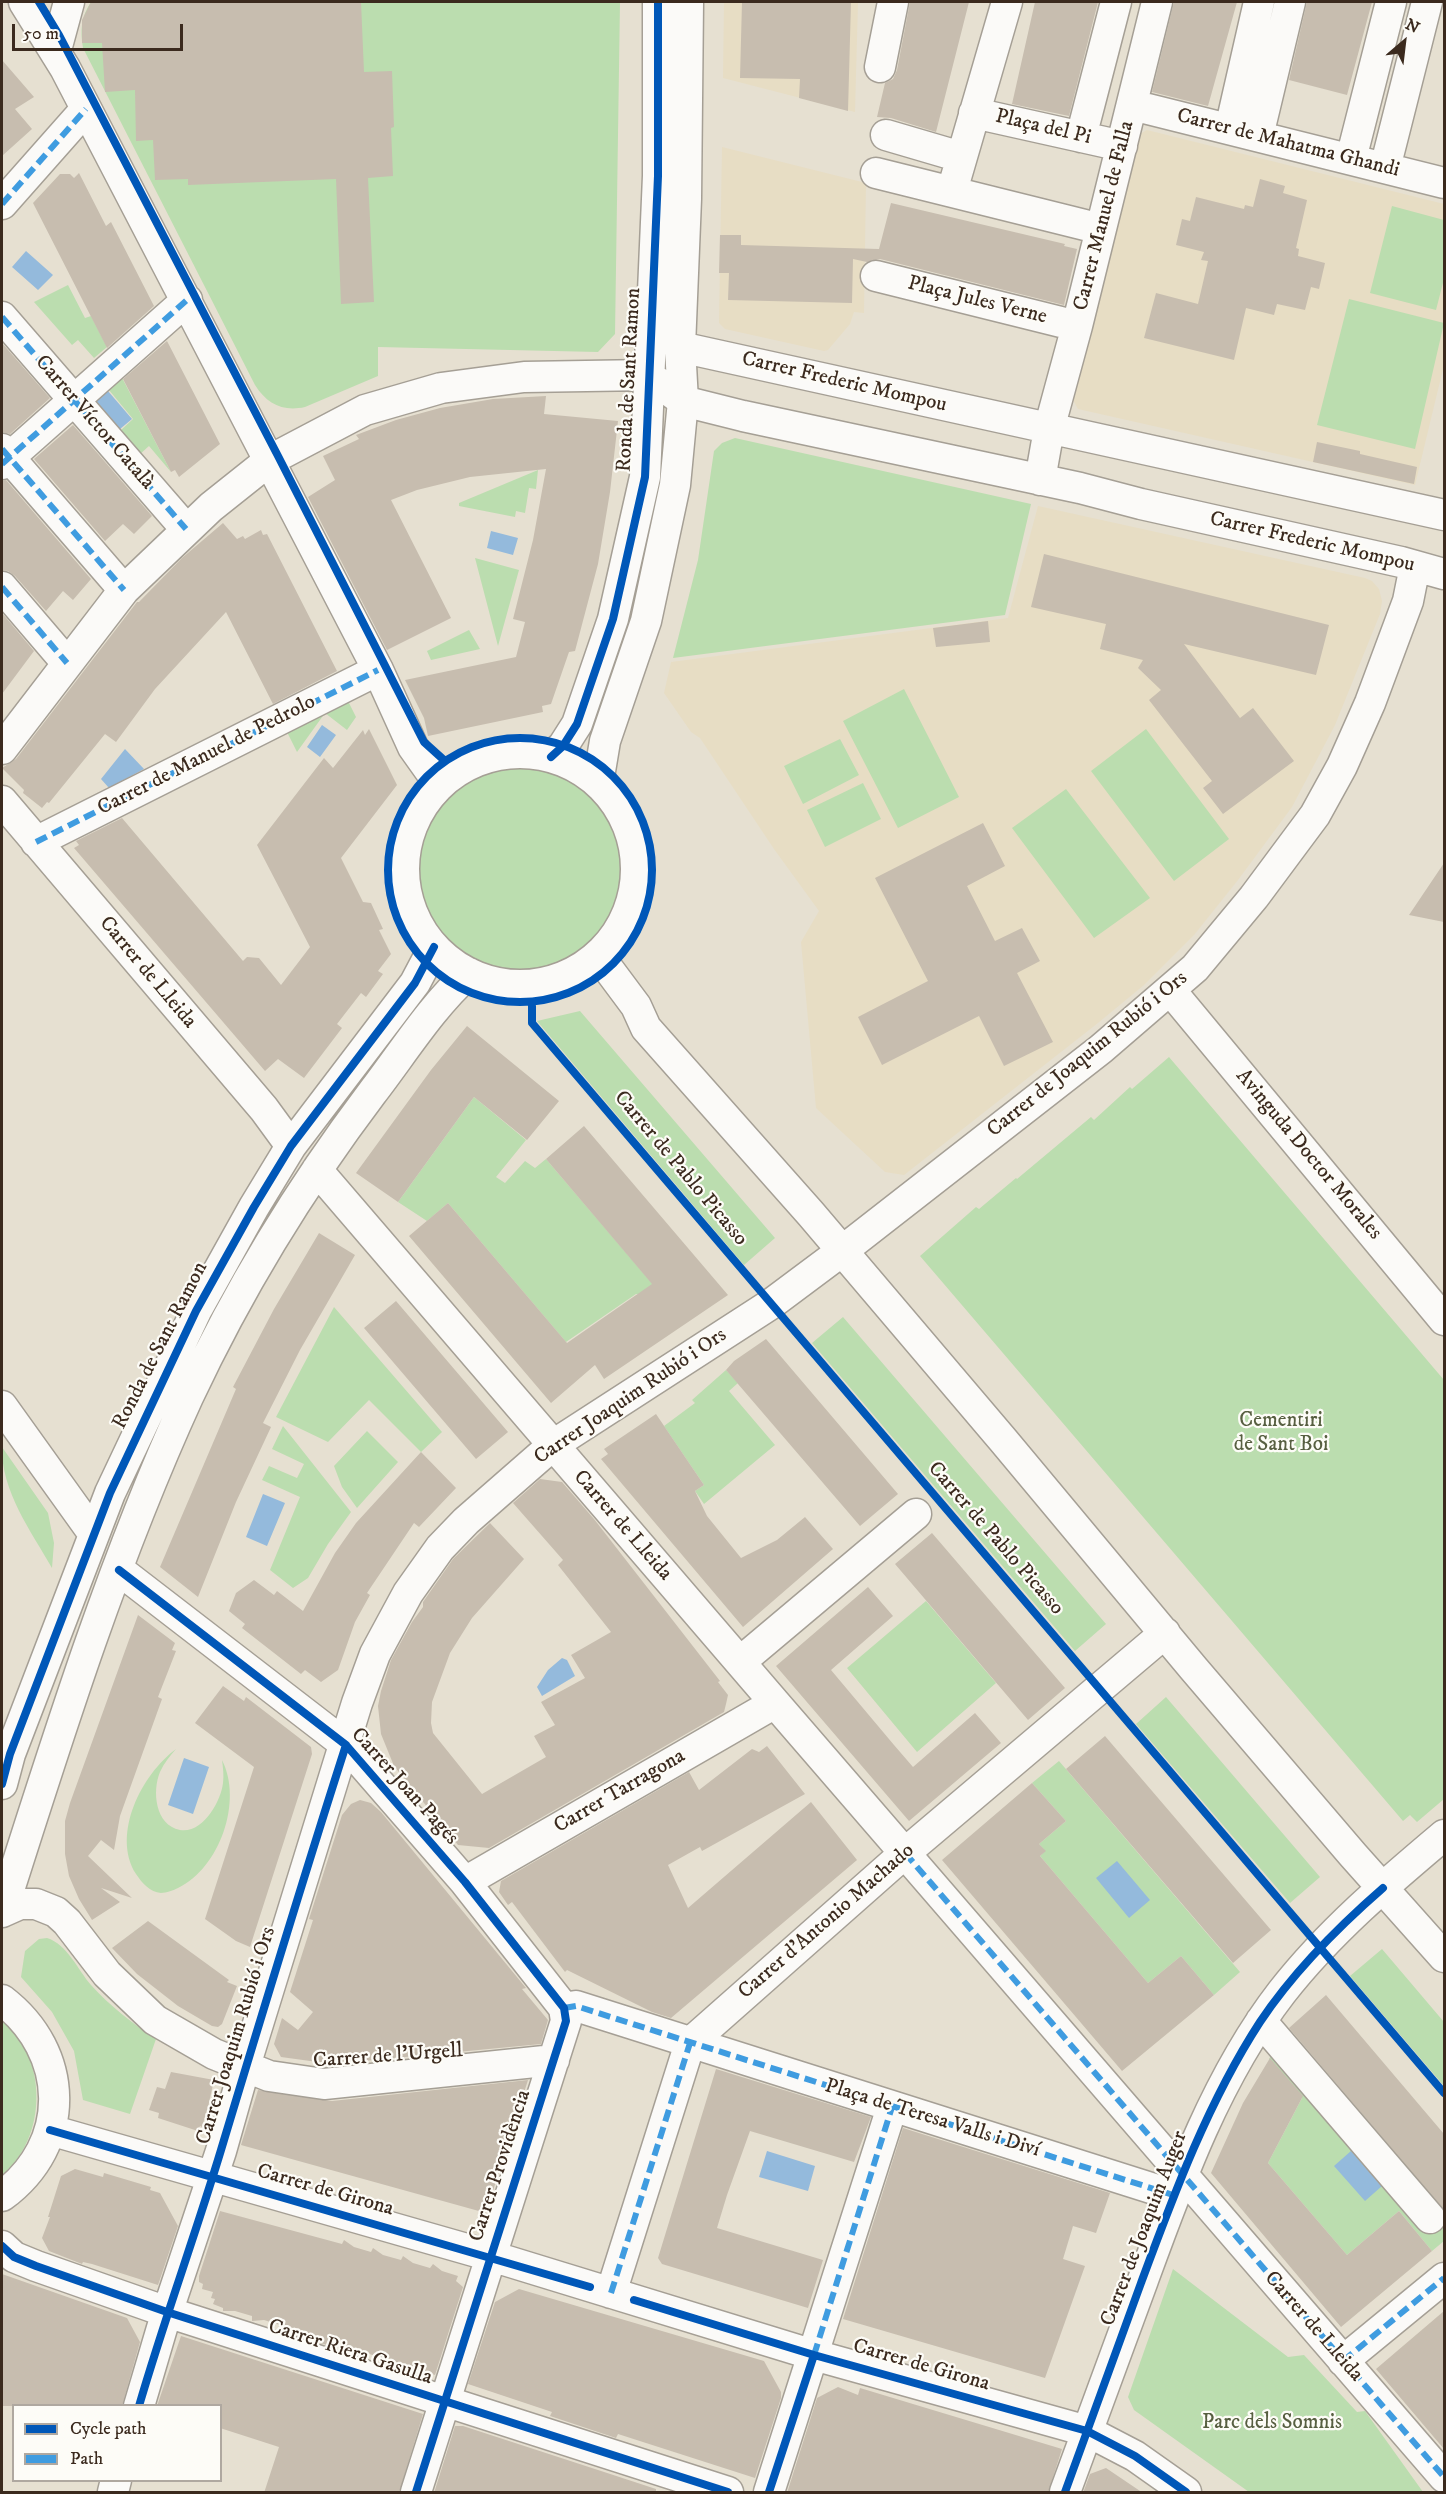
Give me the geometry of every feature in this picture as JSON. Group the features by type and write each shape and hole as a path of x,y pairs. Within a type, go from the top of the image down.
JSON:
{"street":[{"path":"24,2 56,50 187,300 378,670 413,747 440,784"},
{"path":"56,50 69,2"},
{"name":"Ronda de Sant Ramon","path":"551,757 563,746 577,724 613,620 645,477 658,176 658,2"},
{"path":"598,783 605,741 648,610 675,485 683,401 680,347 686,199 688,2"},
{"path":"880,67 893,2"},
{"path":"974,113 1007,2"},
{"name":"Carrer Manuel de Falla","path":"1081,137 1116,2"},
{"name":"Carrer Manuel de Falla","path":"1049,429 1077,326 1156,2"},
{"path":"1230,129 1259,2"},
{"path":"1258,136 1290,2"},
{"path":"1351,159 1391,2"},
{"path":"1385,168 1427,2"},
{"name":"Carrer de Mahatma Ghandi","path":"1089,107 1130,111 1230,129 1444,183"},
{"path":"2,204 86,109"},
{"name":"Plaça del Pi","path":"952,191 974,113 1122,146"},
{"path":"886,135 962,157"},
{"path":"876,173 1101,229"},
{"name":"Plaça Jules Verne","path":"876,276 1077,326"},
{"path":"124,590 4,457 187,300"},
{"name":"Carrer Víctor Català","path":"2,317 186,529"},
{"path":"2,748 124,590 186,529 270,460 364,410 441,388 524,377 648,375 680,347"},
{"name":"Carrer Frederic Mompou","path":"680,347 1049,429 1443,505"},
{"name":"Carrer Frederic Mompou","path":"648,375 683,401 1040,480 1444,574"},
{"path":"1040,480 1049,429"},
{"name":"Carrer de Joaquim Rubió i Ors","path":"842,1251 1101,1049 1171,991 1195,968 1228,929 1315,815 1342,766 1370,703 1408,601 1415,566"},
{"path":"2,587 67,663"},
{"name":"Carrer de Manuel de Pedrolo","path":"36,842 378,670"},
{"path":"521,753 551,757 576,767 598,783 620,809 630,830 635,852 636,875 633,897 625,919 614,938 598,955 576,971 536,984 508,984 469,973 450,962 434,947 416,920 409,905 404,881 404,856 412,825 419,810 440,784 464,767 491,756 521,753"},
{"name":"Carrer de Lleida","path":"2,801 264,1109 291,1146"},
{"name":"Ronda de Sant Ramon","path":"2,1784 10,1754 93,1533 151,1402 196,1311 291,1146 415,982 434,947"},
{"path":"598,955 636,1006 646,1028 842,1251 1165,1633 1444,1957"},
{"path":"2,1912 48,1768 119,1570 189,1396 263,1257 317,1170 442,1002 469,973"},
{"name":"Avinguda Doctor Morales","path":"1171,991 1444,1320"},
{"name":"Carrer de Lleida","path":"317,1170 905,1853"},
{"name":"Carrer Joaquim Rubió i Ors","path":"140,2404 346,1745 357,1703 375,1654 408,1593 452,1535 553,1445 771,1304 842,1251"},
{"path":"2,1406 93,1533"},
{"path":"740,1662 916,1514"},
{"name":"Carrer Joan Pagés","path":"119,1570 346,1745 465,1882 565,2015"},
{"name":"Carrer d'Antonio Machado","path":"690,2043 905,1853 1165,1633"},
{"name":"Carrer Tarragona","path":"465,1882 775,1703"},
{"name":"Carrer de Joaquim Auger","path":"1065,2493 1178,2185 1222,2090 1261,2021 1312,1956 1351,1916 1444,1835"},
{"path":"905,1853 1178,2185"},
{"name":"Carrer de l'Urgell","path":"2,1912 20,1904 36,1904 57,1912 107,1974 155,2020 191,2043 269,2076 324,2084 554,2060"},
{"path":"2,2000 32,2029 47,2057 54,2086 54,2108 50,2130 35,2163 2,2196"},
{"name":"Plaça de Teresa Valls i Diví","path":"565,2015 576,2006 892,2107 1178,2185"},
{"name":"Carrer Providència","path":"416,2493 554,2060 565,2015"},
{"path":"1261,2021 1430,2218"},
{"path":"611,2293 690,2043"},
{"path":"769,2493 892,2107"},
{"name":"Carrer de Girona","path":"50,2130 491,2256 814,2355 1087,2431 1136,2456 1186,2493"},
{"name":"Carrer de Lleida","path":"1178,2185 1343,2361 1444,2477"},
{"name":"Carrer Riera Gasulla","path":"2,2246 14,2257 36,2266 167,2312 728,2493"},
{"path":"1343,2361 1444,2278"}],"shaded area":[{"path":"724,2 858,2 855,112 723,78"},
{"path":"1147,130 1444,204 1444,365 1415,485 1078,409 1072,398 1136,136"},
{"path":"722,147 866,183 864,313 854,312 850,324 828,350 725,329 719,323"},
{"path":"1038,506 1365,578 1372,581 1379,589 1382,601 1380,614 1335,725 1292,807 1194,935 1144,985 904,1175 885,1172 816,1108 801,942 819,911 774,849 700,738 691,732 664,693 671,662 1008,618"}],"green space":[{"path":"91,2 620,2 615,334 598,352 378,347 378,376 305,407 283,407 270,402 255,385 83,48 82,24"},
{"path":"1392,206 1444,220 1444,279 1436,310 1370,293"},
{"path":"68,285 85,318 91,316 107,347 94,358 78,340 72,345 34,302"},
{"path":"1349,299 1444,323 1415,449 1317,425"},
{"path":"119,372 171,472 149,446 139,455 119,432 133,419 104,384"},
{"path":"735,438 1031,504 1005,615 673,658 698,560 714,451 722,443"},
{"path":"538,470 536,489 529,488 525,513 516,511 515,517 459,506 459,503"},
{"path":"475,558 519,570 498,646"},
{"path":"469,630 480,649 431,660 427,651"},
{"path":"904,689 959,797 898,828 843,721"},
{"path":"348,701 356,717 347,730 325,713 297,752 287,732"},
{"path":"1146,729 1229,839 1174,881 1091,771"},
{"path":"840,739 859,775 803,804 784,766"},
{"path":"520,764 540,766 559,772 593,794 615,828 621,847 623,867 621,887 615,906 593,940 559,962 540,968 520,970 500,968 481,962 447,940 425,906 419,887 417,867 419,847 425,828 447,794 481,772 500,766"},
{"path":"863,783 881,819 825,847 807,810"},
{"path":"1066,789 1150,898 1094,938 1012,828"},
{"path":"580,1011 775,1238 744,1265 537,1021"},
{"name":"Cementiri de Sant Boi","path":"1169,1057 1444,1380 1444,1799 1417,1822 1410,1815 1403,1821 920,1256 976,1207 979,1209 1091,1117 1094,1120 1130,1087 1132,1089"},
{"path":"474,1097 526,1140 496,1177 505,1183 525,1161 535,1168 546,1159 662,1295 636,1294 566,1342 448,1203 427,1221 398,1202"},
{"path":"334,1307 442,1432 421,1452 369,1400 328,1442 276,1417"},
{"path":"843,1317 1106,1624 1075,1651 812,1343"},
{"path":"726,1370 738,1383 729,1391 775,1445 704,1504 695,1491 704,1485 664,1426 695,1403 692,1400"},
{"path":"283,1426 351,1512 328,1544 308,1578 293,1588 270,1570 300,1497 262,1480 269,1466 297,1478 304,1464 272,1449"},
{"path":"367,1431 398,1462 357,1508 342,1487 334,1466"},
{"path":"2,1447 48,1513 54,1543 52,1568 12,1495 6,1479"},
{"path":"926,1601 996,1683 917,1752 847,1668"},
{"path":"1166,1697 1320,1877 1290,1903 1136,1724"},
{"path":"176,1749 162,1769 156,1788 158,1806 165,1822 180,1830 188,1830 203,1822 215,1807 222,1790 222,1760 228,1776 230,1794 224,1832 206,1865 178,1888 161,1893 153,1891 136,1874 129,1858 127,1841 129,1823 142,1789 163,1760"},
{"path":"1059,1761 1240,1972 1214,1995 1181,1956 1148,1983 1040,1856 1045,1851 1039,1844 1066,1821 1032,1783"},
{"path":"47,1938 66,1952 91,1985 106,2000 156,2039 130,2114 83,2100 74,2051 52,2012 21,1977 25,1951 39,1939"},
{"path":"1382,1949 1444,2022 1444,2086 1350,1976"},
{"path":"2,2021 17,2036 28,2055 35,2076 36,2098 34,2120 28,2141 17,2160 2,2175"},
{"path":"1288,2029 1444,2212 1444,2241 1432,2251 1399,2211 1347,2255 1268,2163 1302,2098 1269,2059"},
{"name":"Parc dels Somnis","path":"1173,2269 1288,2357 1304,2355 1357,2412 1365,2411 1423,2492 1249,2492 1134,2410 1128,2397"}],"water":[{"path":"26,251 53,275 38,290 12,267"},
{"path":"108,391 132,419 120,429 96,401"},
{"path":"491,531 518,538 513,555 487,548"},
{"path":"322,725 336,735 320,757 307,747"},
{"path":"125,749 144,769 109,788 101,779"},
{"path":"263,1494 285,1503 267,1546 246,1537"},
{"path":"562,1658 567,1660 575,1676 542,1696 537,1687 548,1670"},
{"path":"184,1758 209,1767 193,1814 168,1805"},
{"path":"1117,1861 1150,1900 1129,1918 1096,1878"},
{"path":"767,2151 815,2166 808,2191 759,2177"},
{"path":"1351,2151 1382,2186 1365,2201 1334,2166"}],"building":[{"path":"91,2 361,2 364,72 392,71 393,176 368,178 374,302 341,304 336,179 188,185 188,179 155,180 153,140 136,141 135,90 105,92 102,43 82,43 82,20"},
{"path":"742,2 851,2 848,111 799,98 800,79 740,78"},
{"path":"910,2 969,2 936,132 891,118 877,117 885,83 893,79 897,70"},
{"path":"1035,2 1098,2 1069,116 1012,104"},
{"path":"1174,2 1237,2 1208,106 1152,92"},
{"path":"1307,2 1372,2 1347,95 1289,80"},
{"path":"2,60 34,97 15,109 32,129 2,156"},
{"path":"79,173 106,226 111,222 154,306 107,348 33,203 60,174 70,174 74,178"},
{"path":"1260,179 1285,186 1283,193 1307,200 1296,248 1299,249 1298,256 1325,263 1319,289 1311,287 1305,310 1277,304 1274,315 1246,308 1234,360 1144,338 1156,293 1198,304 1208,261 1201,260 1204,252 1176,245 1182,219 1190,221 1196,197 1244,209 1245,205 1253,207"},
{"path":"891,203 1065,244 1064,246 1077,249 1064,305 880,259 867,262 853,259 852,303 728,300 729,273 719,273 720,235 741,235 741,245 879,249"},
{"path":"167,341 220,444 179,477 175,470 171,472 123,379"},
{"path":"2,343 50,398 10,434 2,432"},
{"path":"546,396 544,414 618,421 610,492 598,564 575,651 569,652 551,704 542,706 543,712 428,736 424,718 405,680 516,657 525,622 513,619 533,540 546,469 470,477 417,490 391,500 451,618 387,650 308,497 335,480 323,456 359,439 356,435 396,420 440,408 493,399"},
{"path":"73,425 152,516 134,534 123,524 105,541 34,459"},
{"path":"1317,442 1417,467 1414,484 1313,462"},
{"path":"6,480 91,579 73,600 63,591 46,611 15,576 2,570 2,481"},
{"path":"223,523 237,539 243,536 245,539 261,530 263,535 267,534 337,671 273,704 226,612 155,689 116,742 105,734 49,803 47,802 42,808 23,793 24,790 2,768 16,759 137,602 182,558"},
{"path":"1044,554 1329,625 1316,675 1184,644 1240,718 1253,708 1294,761 1223,814 1203,788 1212,781 1149,700 1161,690 1138,668 1143,660 1100,649 1106,624 1031,607"},
{"path":"2,613 34,651 2,694"},
{"path":"988,621 990,642 936,647 933,628"},
{"path":"369,729 397,785 341,858 363,902 371,903 383,929 379,930 391,954 378,971 383,974 366,997 361,993 337,1024 342,1028 304,1078 278,1059 265,1071 74,848 79,845 76,841 122,818 243,961 247,957 259,958 281,985 310,947 257,845 324,758 333,768 363,730 365,735"},
{"path":"983,823 1005,866 967,886 995,941 1022,928 1040,961 1017,973 1053,1042 1004,1066 979,1016 882,1065 858,1017 928,981 875,878"},
{"path":"1444,863 1444,922 1409,915"},
{"path":"467,1026 559,1101 527,1140 474,1097 398,1202 356,1173 431,1070"},
{"path":"584,1126 728,1295 604,1379 595,1365 551,1403 409,1236 448,1203 567,1343 652,1284 546,1159"},
{"path":"319,1233 355,1255 300,1350 263,1423 271,1427 236,1502 198,1597 160,1567 236,1389 233,1387 274,1309"},
{"path":"396,1301 508,1432 476,1459 364,1328"},
{"path":"766,1339 898,1494 860,1526 726,1370 734,1361"},
{"path":"656,1414 704,1485 695,1491 707,1516 741,1558 777,1540 805,1517 833,1549 743,1627 601,1459 608,1454 604,1449"},
{"path":"421,1452 456,1488 419,1527 414,1523 367,1593 370,1595 355,1622 338,1670 321,1682 305,1670 301,1674 242,1628 245,1624 229,1611 236,1593 254,1580 274,1595 277,1591 303,1611 335,1553 356,1523"},
{"path":"540,1479 562,1482 594,1519 720,1681 718,1682 728,1695 726,1704 724,1712 489,1848 458,1845 394,1766 381,1734 378,1706 381,1691 391,1660 423,1607 423,1602 453,1559 490,1523 524,1559 472,1618 450,1653 432,1702 433,1733 482,1794 546,1757 534,1736 555,1725 541,1702 585,1678 571,1655 611,1632 558,1565 563,1560 513,1503"},
{"path":"932,1533 1065,1688 1028,1720 895,1564"},
{"path":"868,1587 893,1616 831,1670 894,1745 913,1767 975,1713 1001,1743 909,1821 776,1666"},
{"path":"138,1615 175,1643 172,1650 176,1651 158,1697 162,1699 120,1816 114,1850 101,1840 88,1856 132,1898 101,1888 120,1902 92,1920 69,1876 65,1854 65,1821"},
{"path":"223,1686 244,1701 246,1697 311,1747 312,1754 250,1947 236,1941 205,1919 254,1767 195,1723"},
{"path":"1105,1736 1271,1930 1233,1963 1066,1769"},
{"path":"767,1746 805,1794 702,1851 700,1847 668,1865 688,1908 811,1802 857,1860 671,2018 652,2012 567,1970 565,1972 512,1902 508,1905 499,1892 501,1881 689,1772 699,1790 752,1749 759,1752"},
{"path":"1032,1783 1066,1821 1039,1844 1046,1851 1040,1856 1148,1983 1181,1956 1214,1995 1122,2071 942,1860"},
{"path":"360,1800 371,1803 381,1812 526,1988 522,1989 548,2020 541,2044 332,2064 281,2057 274,2044 282,2018 298,2030 313,2012 290,1992 313,1920 309,1919 342,1815 351,1804"},
{"path":"148,1921 229,1980 227,1982 237,1986 222,2024 218,2027 212,2026 178,2006 137,1974 112,1948"},
{"path":"1326,1995 1444,2134 1444,2210 1289,2028"},
{"path":"1270,2058 1303,2096 1268,2163 1347,2255 1399,2211 1432,2251 1341,2327 1211,2173 1243,2103"},
{"path":"716,2069 871,2117 854,2162 750,2131 727,2195 717,2228 823,2260 808,2308 662,2264 658,2258"},
{"path":"171,2072 214,2080 202,2127 200,2126 198,2131 158,2118 159,2113 149,2110 157,2087 165,2089"},
{"path":"528,2080 486,2213 241,2145 258,2090 332,2101"},
{"path":"903,2128 1110,2193 1096,2233 1073,2226 1063,2259 1085,2266 1045,2378 843,2319"},
{"path":"75,2169 103,2177 104,2173 151,2187 150,2190 160,2193 178,2226 158,2285 92,2264 83,2262 82,2264 49,2251 42,2238 61,2176"},
{"path":"220,2211 342,2244 344,2240 354,2247 371,2252 373,2248 383,2255 401,2260 403,2256 413,2263 430,2268 433,2264 442,2271 458,2276 456,2281 463,2287 435,2375 407,2366 400,2368 388,2364 385,2359 332,2342 330,2346 295,2335 296,2330 264,2320 252,2321 252,2316 235,2311 223,2311 223,2308 213,2304 215,2299 211,2298 213,2292 202,2289 203,2284 199,2282 199,2276"},
{"path":"2,2274 127,2318 140,2342 123,2404 12,2404 12,2406 2,2406"},
{"path":"519,2289 764,2361 781,2392 781,2398 755,2478 618,2434 616,2438 550,2416 552,2412 468,2384 495,2302"},
{"path":"1444,2311 1444,2449 1376,2369"},
{"path":"181,2336 423,2414 399,2493 264,2493 279,2447 222,2429 222,2404 158,2404"},
{"path":"838,2387 858,2395 860,2388 1062,2449 1048,2493 787,2493 817,2398"},
{"path":"455,2426 463,2426 656,2489 656,2493 434,2493"},
{"path":"1106,2468 1143,2493 1083,2493 1090,2474"}],"marked path":[{"path":"2,204 86,109"},
{"path":"2,464 187,300"},
{"path":"2,317 186,529"},
{"path":"2,449 124,590"},
{"path":"2,587 67,663"},
{"path":"36,842 378,670"},
{"path":"905,1853 1444,2477"},
{"path":"564,2008 576,2006 1173,2195"},
{"path":"611,2293 690,2043"},
{"path":"814,2355 892,2107"},
{"path":"1343,2361 1444,2278"}],"cycle path":[{"path":"39,2 59,35 424,742 445,761"},
{"path":"551,757 563,746 577,724 613,619 645,477 658,176 658,2"},
{"path":"520,738 546,741 570,748 604,768 622,786 642,820 649,844 652,870 649,896 642,920 622,954 604,972 570,992 546,999 520,1002 494,999 470,992 436,972 418,954 398,920 391,896 388,870 391,844 398,820 418,786 436,768 470,748 494,741 520,738"},
{"path":"2,1784 10,1754 110,1493 196,1311 291,1146 415,983 434,947"},
{"name":"Carrer de Pablo Picasso","path":"532,1002 532,1023 1444,2093"},
{"path":"119,1570 346,1745 465,1882 564,2008 566,2021 416,2492"},
{"path":"140,2404 346,1745"},
{"path":"1065,2492 1166,2216 1193,2149 1224,2084 1260,2022 1287,1985 1333,1935 1383,1888"},
{"path":"50,2130 590,2287"},
{"path":"2,2246 14,2257 36,2266 167,2312 728,2492"},
{"path":"634,2300 814,2355 1087,2431 1135,2456 1186,2492"},
{"path":"769,2492 814,2355"}]}
